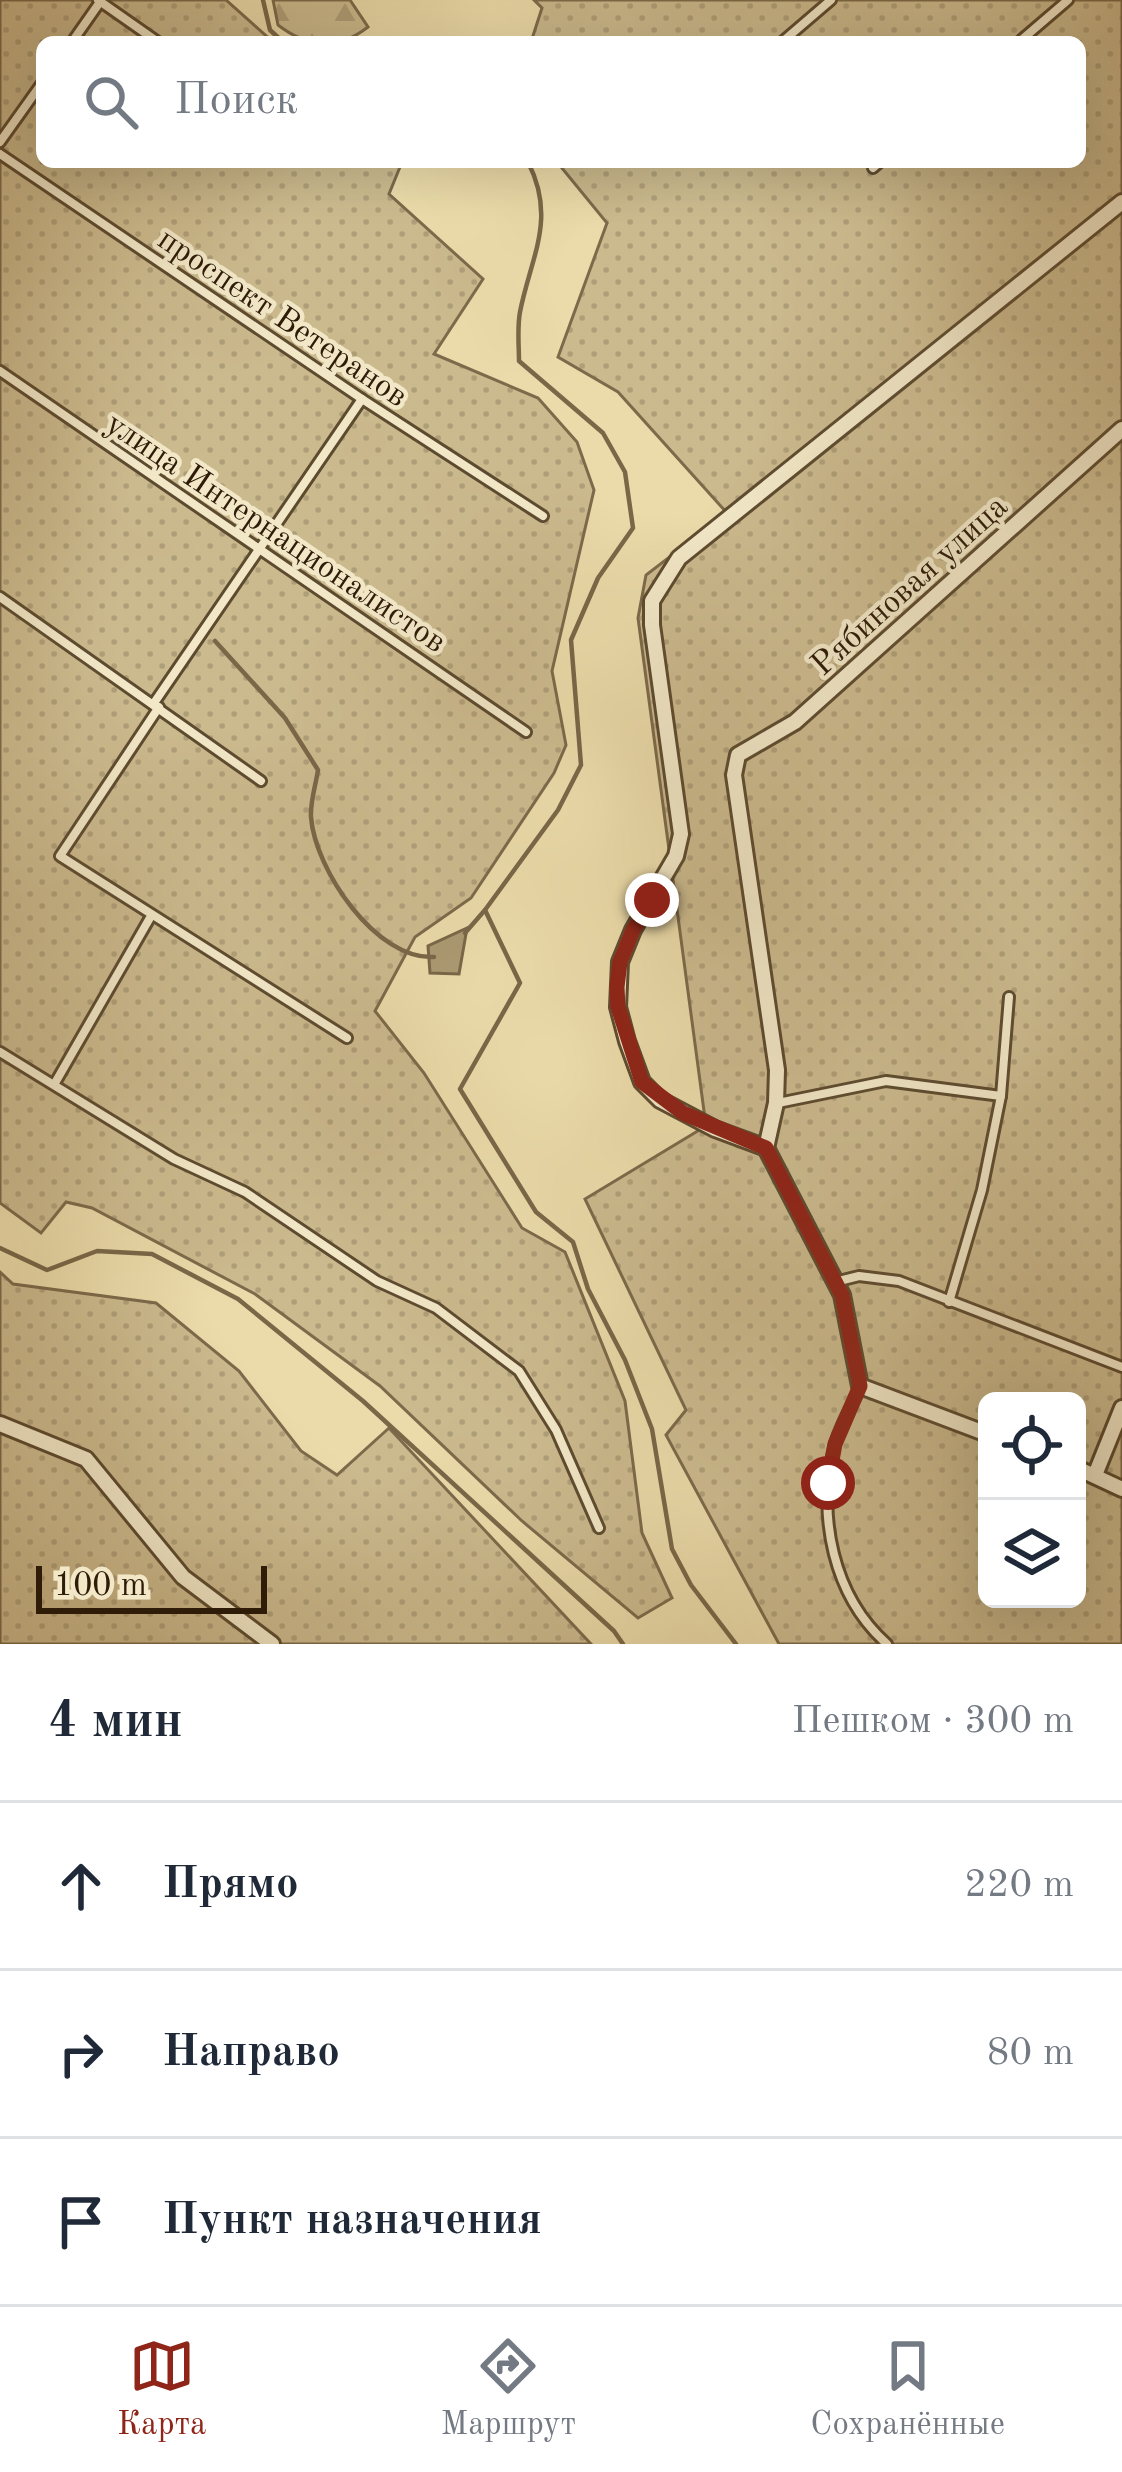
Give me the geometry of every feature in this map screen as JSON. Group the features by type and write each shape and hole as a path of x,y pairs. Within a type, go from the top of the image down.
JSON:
{"street":[{"path":"766,1148 715,1130 651,1091 642,1082 618,1007 620,962 676,856 681,834 652,601 679,558 1122,202"},
{"name":"Рябиновая улица","path":"776,1103 776,1070 734,775 738,755 795,722 1122,429"},
{"path":"776,1103 766,1148 842,1295 860,1386 978,1431"},
{"path":"1095,1475 1122,1408"},
{"path":"0,1424 86,1459 183,1577 272,1644"},
{"path":"1086,1472 1122,1489"}],"lane":[{"path":"789,36 831,0"},
{"path":"1026,36 1068,0"},
{"path":"76,36 99,1 149,36"},
{"path":"0,142 36,91"},
{"name":"проспект Ветеранов","path":"0,154 543,516"},
{"name":"улица Интернационалистов","path":"0,370 526,732"},
{"path":"347,1037 60,856 362,399"},
{"path":"0,597 262,781"},
{"path":"56,1083 151,916"},
{"path":"949,1302 982,1190 1001,1096 1009,997"},
{"path":"0,1052 174,1159 245,1192 377,1281 436,1308 519,1371 556,1430 598,1528"},
{"path":"776,1103 886,1081 1001,1096"},
{"path":"835,1282 878,1276 1122,1367"},
{"path":"860,1386 835,1444 828,1483 830,1525 843,1589 854,1610 887,1644"}],"green space":[{"path":"0,0 226,0 266,36 36,36 36,168 400,168 389,194 483,279 434,354 538,398 577,442 594,490 552,671 566,745 554,773 471,898 415,937 375,1011 424,1073 522,1228 565,1252 625,1401 642,1533 672,1598 638,1618 522,1521 380,1386 255,1294 92,1208 66,1202 41,1233 0,1203"},
{"path":"273,0 350,0 368,27 354,36 297,36 278,25"},
{"path":"534,0 1122,0 1122,1644 779,1644 666,1435 686,1410 585,1199 706,1126 638,618 646,575 727,513 618,392 558,357 607,223 562,168 1086,168 1086,36 533,36 542,8"},
{"path":"0,1272 13,1284 156,1303 239,1371 301,1451 337,1475 389,1428 591,1644 0,1644"}],"shaded area":[{"path":"467,928 459,974 430,973 428,946"}],"waterway":[{"path":"263,0 270,30 276,36"},
{"path":"530,168 541,202 541,220 520,312 519,361 603,433 625,472 633,528 598,578 571,640 581,765 558,810 485,910 520,983 460,1089 536,1212 573,1242 588,1289 625,1360 652,1429 672,1549 691,1585 736,1644"},
{"path":"215,641 285,718 318,770 311,817 336,885 352,908 391,944 434,957"},
{"path":"465,933 485,910"},
{"path":"0,1248 47,1270 97,1251 152,1254 238,1299 363,1401 623,1644"}],"route":[{"path":"652,900 620,962 617,987 618,1007 642,1082 683,1113 766,1148 842,1295 860,1386 835,1444 828,1483"}]}
